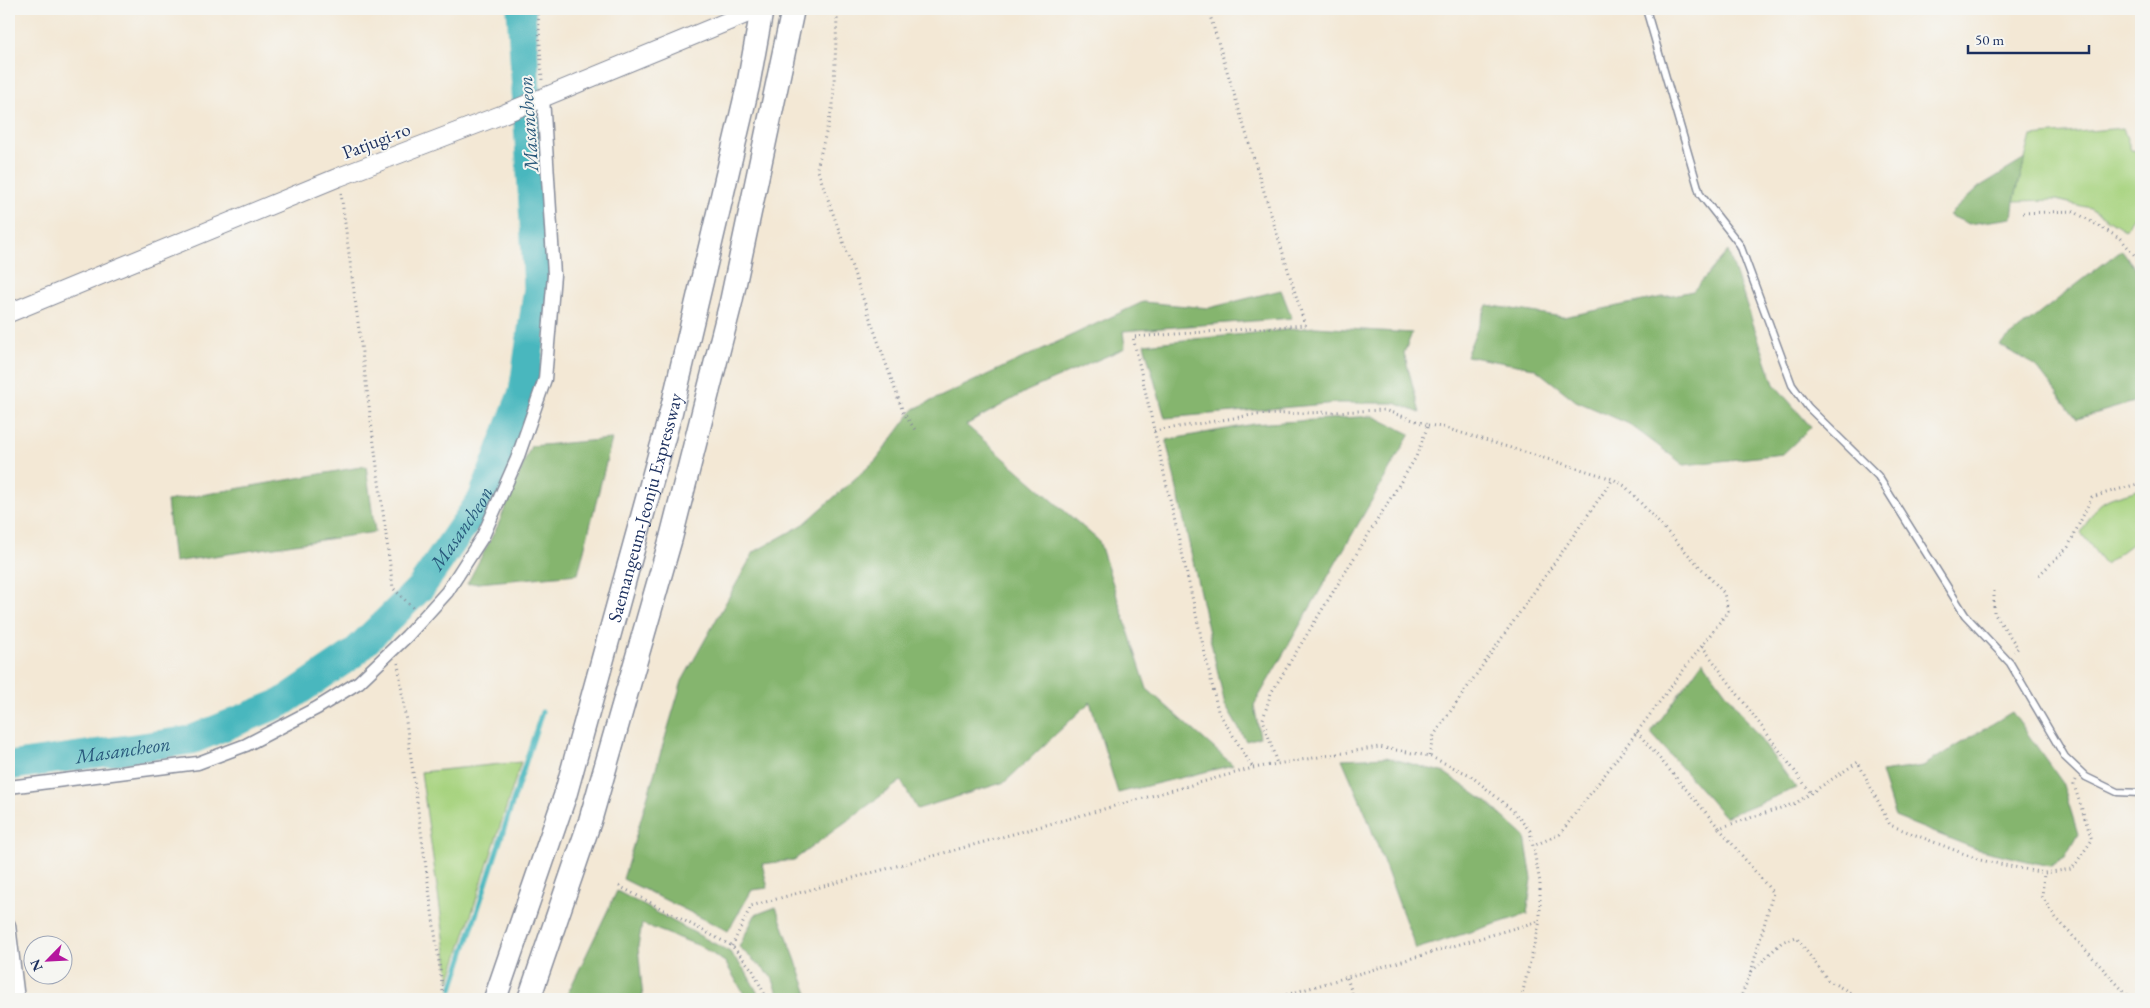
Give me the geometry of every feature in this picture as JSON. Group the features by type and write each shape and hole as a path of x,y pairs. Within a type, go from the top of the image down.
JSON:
{"highway":[{"name":"Saemangeum-Jeonju Expressway","path":"495,999 565,796 671,412 748,86 760,9"},
{"name":"Saemangeum-Jeonju Expressway","path":"529,999 590,821 671,538 731,302 793,9"}],"street":[{"name":"Patjugi-ro","path":"9,313 339,177 510,112 760,9"},
{"path":"9,786 198,763 246,745 317,708 360,682 424,619 448,592 484,536 517,459 545,379 554,275 540,99"},
{"path":"9,925 18,999"}],"lane":[{"path":"1646,9 1700,194 1740,245 1792,385 1808,407 1878,476 1965,615 2006,659 2064,757 2086,777 2117,792 2141,793"}],"path":[{"path":"538,9 540,99"},
{"path":"834,9 837,19 834,105 817,168 902,412 916,431"},
{"path":"1208,9 1304,325 1133,337 1218,711 1253,768"},
{"path":"339,177 393,588 424,619"},
{"path":"2023,213 2072,211 2121,239 2141,263"},
{"path":"1154,430 1252,415 1384,410 1428,425 1442,427 1613,479 1625,486 1724,593 1728,612 1560,834 1533,846"},
{"path":"1277,764 1264,719 1271,693 1416,457 1428,425"},
{"path":"1429,756 1434,735 1613,479"},
{"path":"2039,575 2068,547 2092,497 2141,482"},
{"path":"1994,591 1994,613 2018,648 2006,659"},
{"path":"1702,646 1811,793"},
{"path":"396,647 444,999"},
{"path":"1637,732 1772,893 1751,972 1740,999"},
{"path":"732,946 751,906 1253,768 1379,747 1429,756 1470,776 1513,811 1530,831 1540,882 1540,921 1521,999"},
{"path":"1719,828 1796,803 1858,762 1890,825 1980,860 2044,873 2072,869 2092,840 2074,785 2080,772"},
{"path":"2044,873 2042,897 2056,918 2131,999"},
{"path":"619,886 732,946 752,969 767,999"},
{"path":"1272,999 1540,921"},
{"path":"1751,972 1782,942 1796,937 1828,980 1861,999"},
{"path":"1347,978 1354,999"}],"green space":[{"path":"2123,128 2131,150 2141,151 2141,206 2125,230 2090,208 2056,200 2014,201 2031,136"},
{"path":"2025,159 2014,201 2012,218 1969,224 1949,215 1979,187"},
{"path":"2121,250 2141,276 2141,400 2077,419 2036,366 1999,345"},
{"path":"1728,251 1774,384 1811,427 1783,454 1684,465 1629,424 1576,401 1534,368 1466,356 1487,305 1563,317 1693,291"},
{"path":"1281,290 1292,318 1123,331 1125,348 1027,391 966,425 1099,541 1147,689 1233,765 1118,793 1090,702 1005,782 917,809 901,781 794,860 762,864 768,888 752,890 728,931 623,879 682,681 754,552 804,524 876,460 914,409 1143,302 1209,308"},
{"path":"1315,327 1412,333 1404,353 1420,413 1395,403 1337,403 1165,418 1144,344"},
{"path":"1373,416 1410,434 1254,705 1260,737 1246,741 1225,705 1166,440 1254,424"},
{"path":"612,439 578,574 467,584 498,525 531,446"},
{"path":"366,466 375,532 174,562 167,501"},
{"path":"2141,489 2141,537 2105,564 2081,533 2098,506 2110,498"},
{"path":"1703,661 1796,788 1725,817 1651,733"},
{"path":"2012,712 2062,782 2078,834 2065,857 2049,866 1976,849 1895,817 1881,772 1923,766"},
{"path":"1386,757 1445,773 1488,803 1525,837 1532,879 1527,914 1416,949 1365,812 1342,759"},
{"path":"521,762 450,980 421,772"},
{"path":"617,891 730,952 746,972 761,999 747,999 725,962 700,946 642,924 638,946 643,999 565,999"},
{"path":"776,907 810,999 780,999 772,977 739,947 755,915"}],"waterway":[{"name":"Masancheon","path":"9,766 191,740 281,703 353,654 421,587 482,499 523,392 538,288 521,9"},
{"path":"452,989 542,712"}]}
